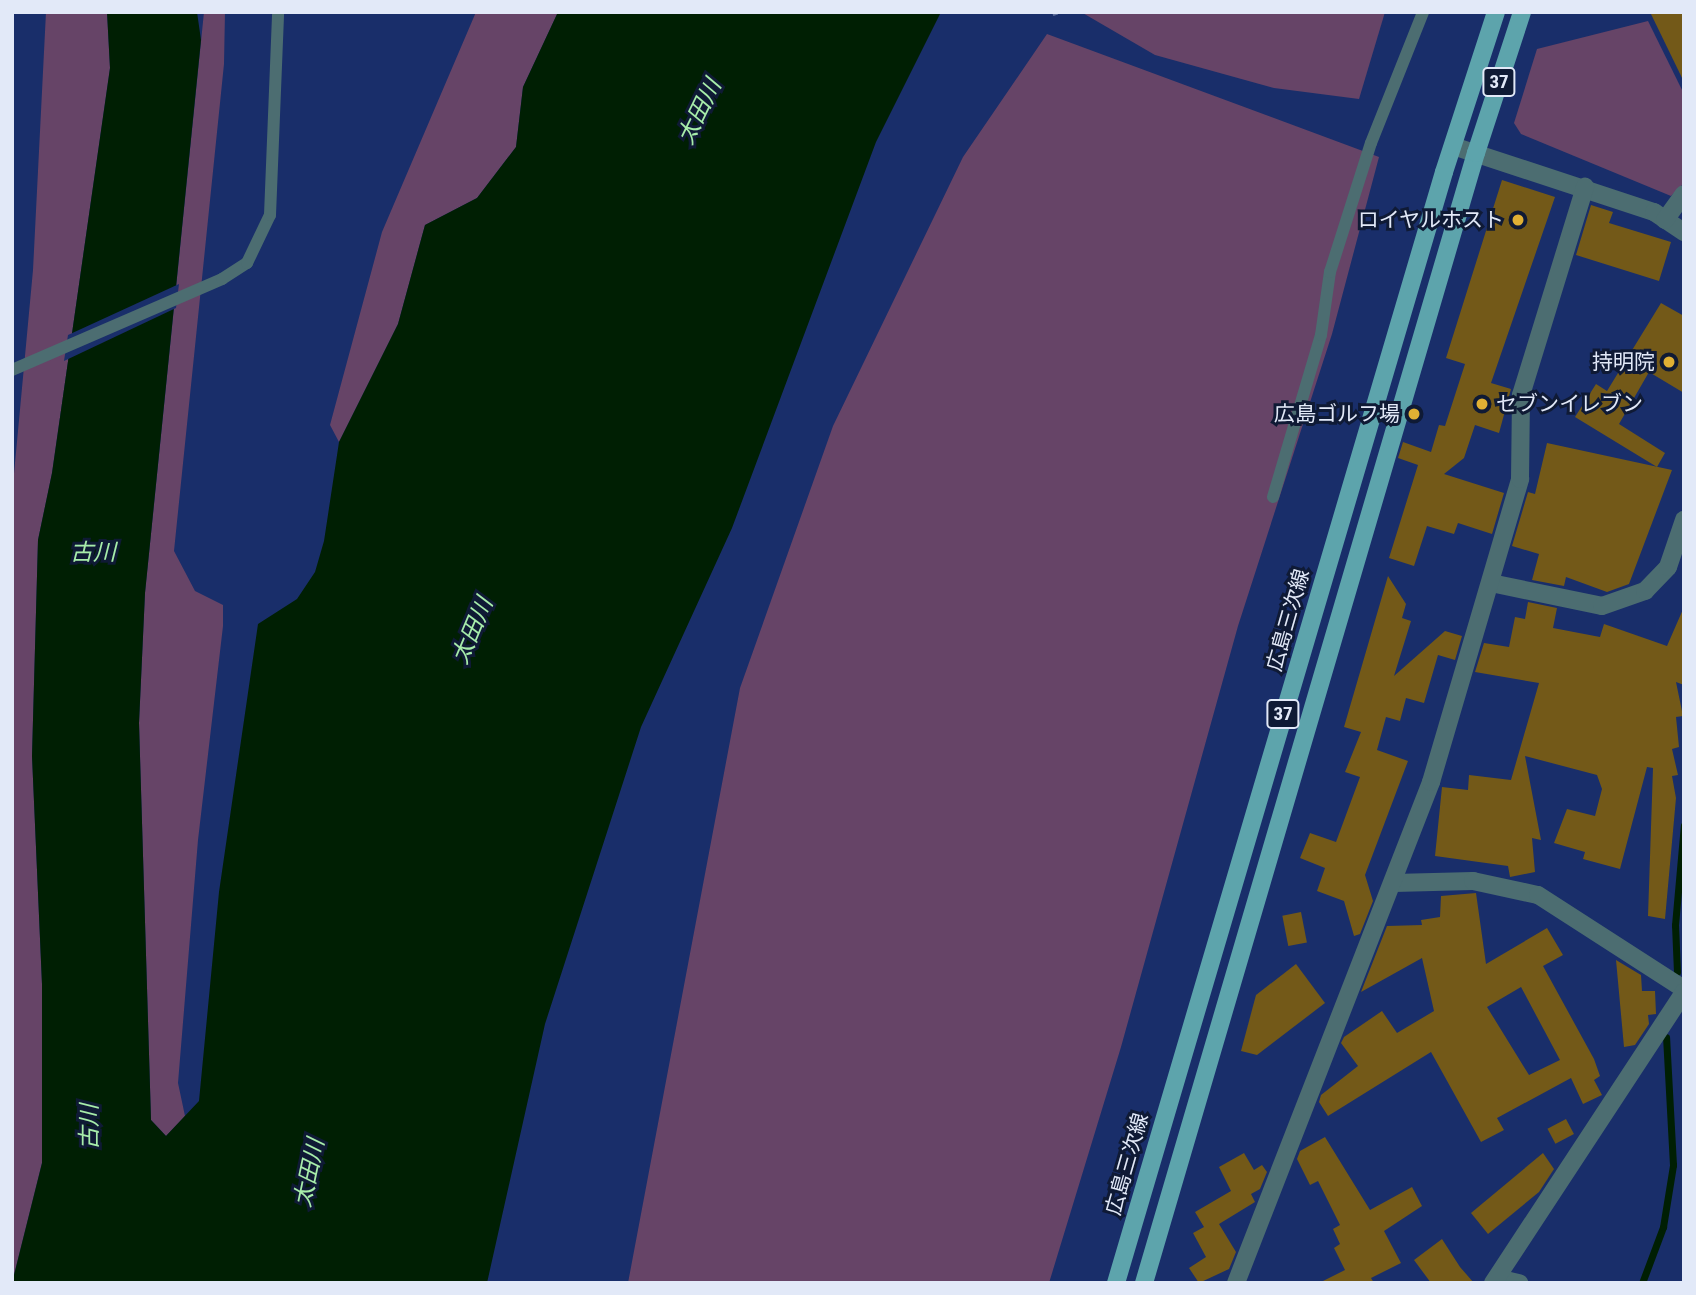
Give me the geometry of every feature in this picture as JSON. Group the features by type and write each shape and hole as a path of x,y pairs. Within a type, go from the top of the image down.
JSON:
{"main road":[{"name":"広島三次線","path":"1116,1283 1453,146 1496,12"},
{"name":"37","path":"1144,1283 1475,153 1522,12"}],"street":[{"path":"1453,146 1585,187 1665,220 1684,232"},
{"path":"1236,1283 1394,883 1431,782 1520,479 1521,395 1585,187"},
{"path":"1665,220 1684,194"},
{"path":"1491,583 1602,607 1645,591 1668,567 1684,520"},
{"path":"1394,883 1473,881 1538,895 1684,991 1495,1281 1519,1283"}],"lane":[{"path":"12,370 222,279 247,263 270,215 278,12"},
{"path":"1273,497 1321,335 1330,272 1371,143 1423,12"}],"shaded area":[{"path":"46,12 107,12 110,68 52,473 38,540 32,756 42,984 42,1163 12,1283 12,495 33,270"},
{"path":"204,12 225,12 224,64 174,551 195,591 223,605 223,626 198,840 178,1083 185,1116 166,1136 151,1120 139,723 145,593"},
{"path":"476,12 558,12 523,87 516,147 477,198 425,225 398,324 339,442 330,425 382,232"},
{"path":"1081,12 1385,12 1359,99 1274,88 1155,55"},
{"path":"1648,21 1684,94 1684,183 1671,196 1521,134 1514,123 1537,49"},
{"path":"1047,34 1379,157 1332,334 1238,626 1121,1047 1049,1283 628,1283 740,688 833,426 963,157"}],"water":[{"path":"107,12 197,12 201,40 145,593 139,723 151,1120 166,1136 199,1101 219,892 258,624 297,599 315,572 324,541 339,442 398,324 425,225 477,198 516,147 523,87 558,12 941,12 876,142 732,528 641,727 545,1024 487,1283 12,1283 42,1163 42,984 32,756 38,540 52,473 110,68"}],"pier":[{"path":"179,284 176,308 64,361 68,335"}],"building":[{"path":"1650,12 1684,12 1684,82"},
{"path":"1502,180 1555,197 1491,383 1511,389 1499,433 1475,425 1464,458 1444,474 1504,493 1492,534 1458,523 1454,534 1427,526 1414,566 1389,558 1418,465 1398,458 1403,442 1431,452 1439,425 1445,426 1465,364 1446,358"},
{"path":"1591,205 1613,212 1609,223 1671,242 1659,281 1576,255"},
{"path":"1661,303 1684,316 1684,393 1649,372 1619,424 1665,453 1657,467 1575,417 1596,384 1607,391"},
{"path":"1547,443 1672,470 1629,584 1607,592 1566,577 1564,586 1532,580 1539,554 1512,546 1528,492 1535,494"},
{"path":"1388,576 1406,604 1402,618 1411,621 1394,676 1445,631 1462,636 1455,660 1438,655 1424,703 1406,698 1400,721 1386,717 1377,750 1408,761 1365,875 1373,901 1360,934 1354,936 1344,901 1317,891 1325,868 1300,858 1310,833 1336,842 1360,777 1345,772 1361,732 1344,727"},
{"path":"1528,602 1557,608 1553,628 1600,637 1604,624 1667,646 1684,607 1684,685 1676,682 1683,716 1676,717 1679,747 1672,749 1678,775 1672,776 1676,798 1665,919 1648,916 1653,768 1647,767 1620,869 1583,859 1585,852 1554,843 1567,809 1595,816 1602,789 1597,775 1525,756 1541,840 1532,838 1535,872 1510,877 1508,866 1435,856 1442,787 1468,790 1469,775 1511,780 1539,683 1475,672 1484,643 1509,647 1515,617 1525,619"},
{"path":"1476,893 1486,964 1547,928 1563,955 1543,966 1594,1059 1600,1076 1594,1080 1602,1095 1583,1104 1571,1078 1497,1118 1504,1130 1481,1142 1431,1052 1328,1116 1319,1102 1321,1095 1358,1066 1341,1043 1344,1037 1382,1011 1397,1033 1434,1011 1422,958 1361,992 1387,926 1422,925 1421,920 1440,917 1441,896","holes":["1521,987 1560,1060 1529,1075 1487,1007"]},
{"path":"1301,912 1307,942 1288,946 1282,916"},
{"path":"1616,960 1641,975 1642,991 1655,991 1656,1014 1648,1015 1649,1024 1635,1045 1624,1047"},
{"path":"1296,964 1325,1003 1257,1055 1241,1051 1256,995"},
{"path":"1566,1119 1574,1134 1555,1144 1547,1129"},
{"path":"1325,1137 1370,1210 1412,1187 1422,1206 1384,1231 1401,1263 1371,1278 1374,1283 1319,1283 1345,1270 1334,1248 1340,1244 1333,1229 1340,1225 1318,1181 1310,1185 1297,1159 1300,1151"},
{"path":"1244,1153 1254,1170 1262,1165 1267,1172 1260,1189 1251,1194 1255,1202 1219,1224 1236,1252 1229,1269 1199,1283 1189,1268 1206,1257 1193,1233 1204,1227 1195,1212 1231,1191 1219,1167"},
{"path":"1543,1153 1554,1169 1539,1192 1488,1234 1471,1213"},
{"path":"1442,1239 1474,1283 1431,1283 1414,1260"}],"waterway":[{"path":"1677,972 1675,925 1684,825"},
{"path":"1642,1283 1663,1227 1673,1165 1666,1037"}],"place":[{"name":"ロイヤルホスト","path":"1518,220"},
{"name":"持明院","path":"1669,362"},
{"name":"セブンイレブン","path":"1482,404"},
{"name":"広島ゴルフ場","path":"1414,414"}],"water label":[{"name":"太田川","path":"700,112"},
{"name":"古川","path":"93,553"},
{"name":"太田川","path":"473,631"},
{"name":"古川","path":"90,1127"},
{"name":"太田川","path":"310,1173"}]}
